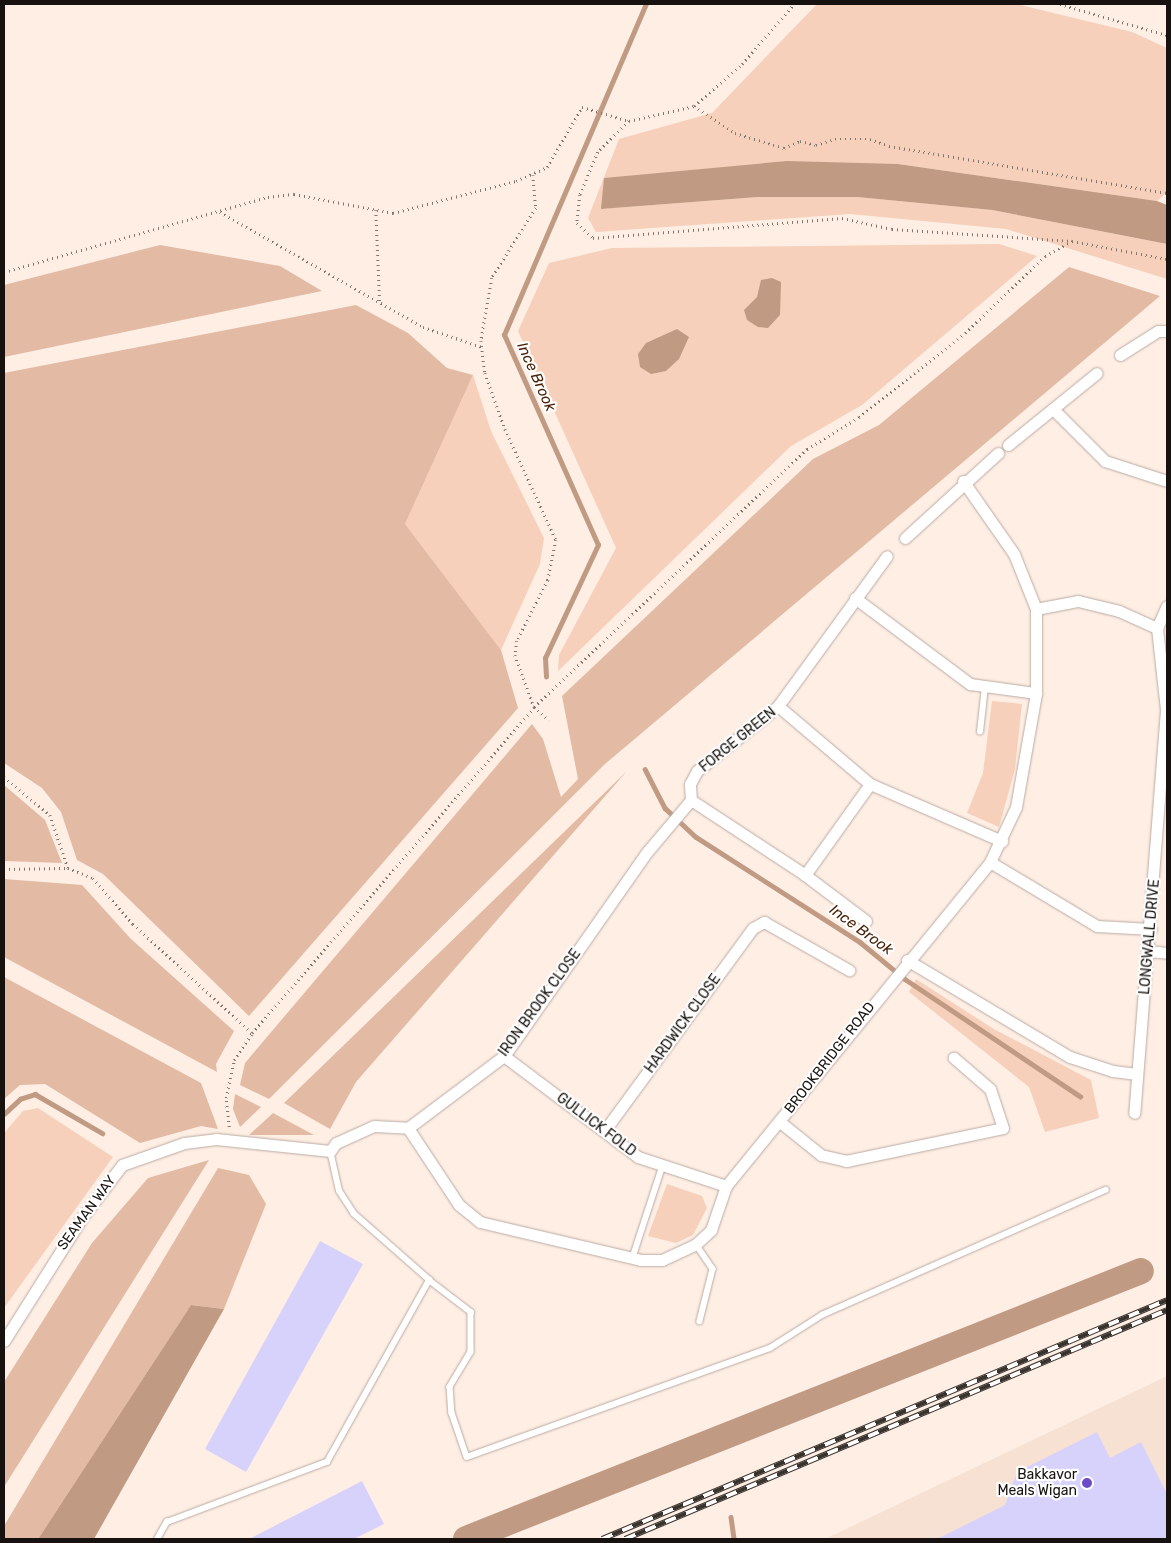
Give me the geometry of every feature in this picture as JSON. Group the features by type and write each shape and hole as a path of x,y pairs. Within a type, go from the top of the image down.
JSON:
{"street":[{"path":"1120,355 1158,331 1167,331"},
{"path":"1008,444 1097,373"},
{"path":"1053,409 1105,461 1167,481"},
{"path":"905,538 963,481 998,453"},
{"name":"BROOKBRIDGE ROAD","path":"408,1128 459,1205 480,1222 632,1259 662,1260 696,1244 711,1230 726,1186 780,1122 905,963 990,862 1002,841 1025,772 1036,694 1036,609 1014,554 963,481"},
{"path":"778,706 887,556"},
{"path":"855,598 943,668 985,687 1036,694"},
{"path":"1036,609 1078,601 1119,610 1157,628 1167,606"},
{"name":"LONGWALL DRIVE","path":"1134,1113 1151,929 1166,710 1157,628"},
{"name":"FORGE GREEN","path":"689,802 690,784 697,771 778,706 870,784 1002,841"},
{"path":"805,875 870,784"},
{"path":"689,802 805,875 866,921"},
{"name":"IRON BROOK CLOSE","path":"408,1128 504,1056 647,852 689,802"},
{"path":"990,862 1097,926 1151,929"},
{"name":"HARDWICK CLOSE","path":"605,1130 753,928 764,922 849,970"},
{"path":"1149,951 1167,953"},
{"path":"905,963 1070,1057 1113,1071 1137,1074"},
{"name":"GULLICK FOLD","path":"504,1056 605,1130 638,1157 662,1167 726,1186"},
{"path":"780,1122 821,1155 846,1161 1003,1128 990,1090 954,1058"},
{"path":"330,1151 336,1143 374,1126 408,1128"},
{"name":"SEAMAN WAY","path":"4,1341 81,1219 122,1165 184,1143 230,1141 330,1151"}],"lane":[{"path":"980,732 985,687"},
{"path":"330,1151 339,1191 354,1214 429,1280 471,1312 471,1352 450,1387 452,1413 467,1458 770,1348 822,1314 1106,1190"},
{"path":"632,1259 662,1167"},
{"path":"696,1244 713,1269 700,1320"},
{"path":"157,1539 167,1522 327,1462 429,1280"}],"path":[{"path":"4,272 220,211 294,194 376,210 409,211 533,175 558,153 582,107 616,119 629,121 694,106 742,64 794,4"},
{"path":"1060,4 1167,35"},
{"path":"694,106 735,133 784,148 800,141 816,145 835,138 870,139 1167,193"},
{"path":"629,121 598,152 580,195 577,223 593,238 842,218 892,229 1072,241 1167,259"},
{"path":"533,175 536,208 492,278 482,347 485,373 505,429 556,540 548,580 515,656 534,706 549,720"},
{"path":"376,210 380,304"},
{"path":"220,211 423,327 482,347"},
{"path":"230,1141 226,1098 234,1060 252,1033 534,706 806,449 859,417 965,333 1045,256 1072,241"},
{"path":"4,777 50,815 68,868"},
{"path":"4,869 68,868 93,878 133,924 252,1033"}],"shaded area":[{"path":"817,4 1016,4 1132,32 1167,48 1167,192 1157,201 898,164 601,209 758,197 857,197 992,210 1167,244 1167,279 1006,229 850,214 596,232 588,218 619,139 712,113"},
{"path":"787,161 898,164 1157,201 1167,205 1167,244 992,210 857,197 758,197 601,209 604,178"},
{"path":"999,244 1037,256 862,405 791,446 558,671 559,655 616,548 518,331 549,263 612,248"},
{"path":"160,245 280,266 322,291 4,357 4,285"},
{"path":"1069,267 1160,296 605,764 269,1099 240,1085 245,1063 532,724 543,739 561,797 578,779 562,696 813,459 879,425"},
{"path":"772,278 781,282 780,315 768,328 758,327 747,320 744,310 757,297 761,280"},
{"path":"356,305 408,333 447,368 473,375 405,524 501,650 518,708 249,1016 103,874 77,860 61,812 42,788 4,763 4,373"},
{"path":"677,329 689,337 679,359 666,371 651,374 640,367 638,354 646,343"},
{"path":"473,375 491,431 544,538 540,564 501,650 405,524"},
{"path":"992,701 1022,704 1015,769 999,827 967,813 983,773"},
{"path":"627,771 356,1082 330,1129 284,1103"},
{"path":"4,785 45,820 62,863 4,861"},
{"path":"4,879 82,885 131,939 234,1031 216,1064 217,1072 4,957"},
{"path":"4,977 201,1083 218,1129 201,1126 140,1143 45,1084 20,1085 4,1099"},
{"path":"916,979 992,1028 1091,1080 1099,1118 1045,1132 1029,1087 909,992"},
{"path":"235,1094 261,1107 240,1127 233,1109"},
{"path":"38,1108 113,1157 4,1308 4,1133 23,1111"},
{"path":"273,1113 314,1135 249,1135"},
{"path":"209,1160 4,1487 4,1382 92,1243 148,1178"},
{"path":"218,1168 249,1175 266,1204 224,1309 191,1305 38,1539 4,1539 4,1526"},
{"path":"667,1184 702,1196 707,1208 693,1235 676,1243 648,1236"},
{"path":"191,1305 224,1309 94,1539 38,1539"},
{"path":"1167,1376 1167,1539 825,1539 1144,1387"}],"building":[{"path":"320,1241 363,1264 246,1472 205,1449"},
{"name":"Bakkavor Meals Wigan","path":"1097,1432 1110,1458 1141,1442 1167,1494 1167,1539 937,1539 1005,1505 1017,1472"},
{"path":"362,1481 384,1524 354,1539 249,1539"}],"waterway":[{"name":"Ince Brook","path":"546,677 545,658 598,545 504,335 646,4"},
{"name":"Ince Brook","path":"645,769 665,808 696,837 860,942 905,979 1080,1096"},
{"path":"4,1114 20,1099 35,1094 102,1133"},
{"path":"466,1539 1141,1271"},
{"name":"Ince Brook","path":"731,1517 734,1539"}],"railway":[{"path":"602,1539 1167,1300"},
{"path":"625,1539 1167,1310"}],"place":[{"name":"Bakkavor Meals Wigan","path":"1087,1483"}]}
